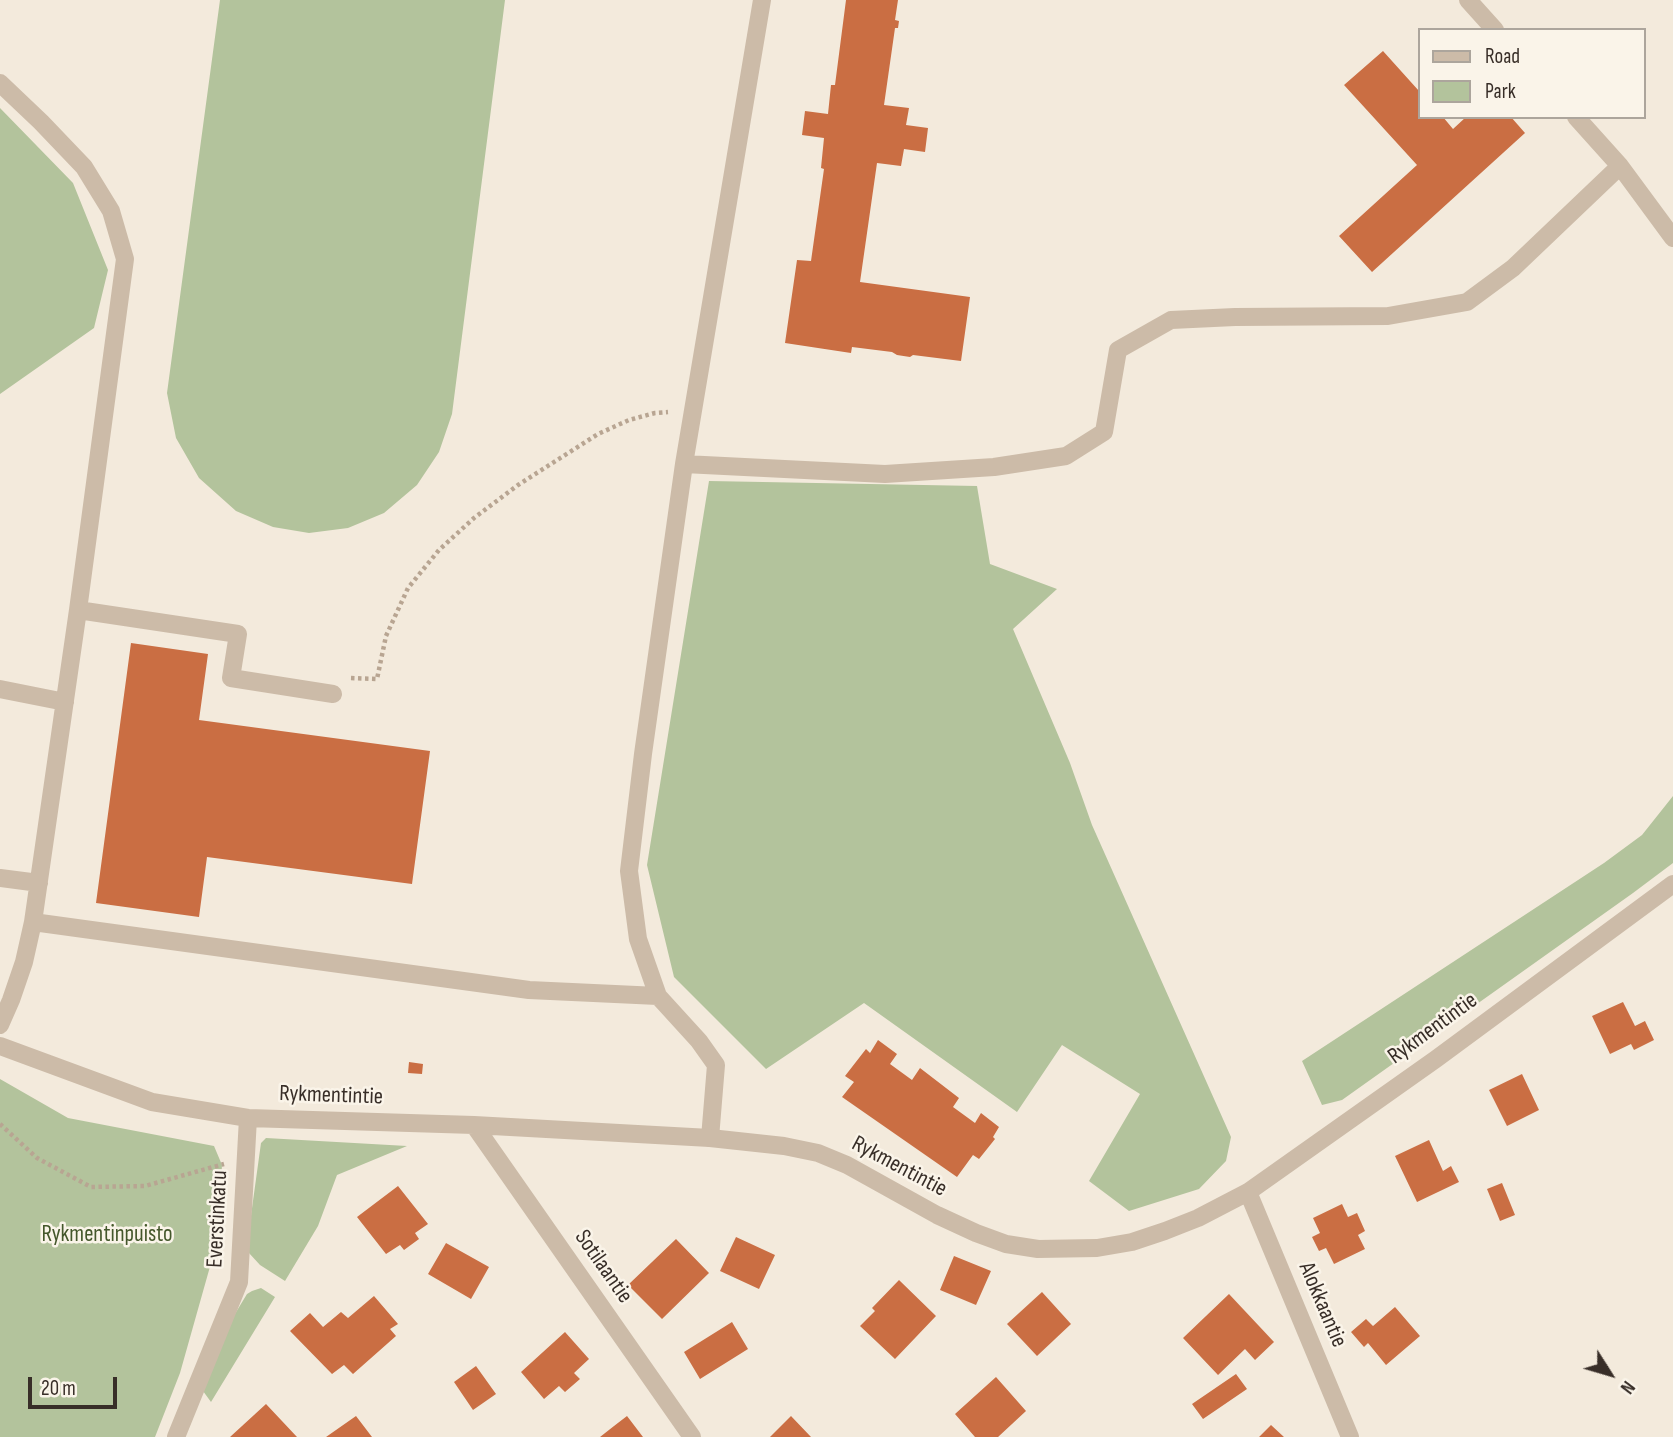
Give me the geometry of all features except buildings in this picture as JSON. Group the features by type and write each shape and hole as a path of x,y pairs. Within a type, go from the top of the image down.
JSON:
{"street":[{"path":"710,1138 716,1065 699,1041 658,996 638,939 629,871 684,464 762,0"},
{"path":"1468,0 1493,28"},
{"path":"0,83 84,167 111,211 125,259 33,922 24,962 0,1025"},
{"path":"1578,119 1620,166 1673,238"},
{"path":"684,464 885,474 994,467 1066,456 1104,432 1118,350 1171,320 1388,316 1467,302 1513,268 1620,166"},
{"path":"78,610 238,634 230,678 333,694"},
{"path":"0,689 65,702"},
{"path":"0,878 39,883"},
{"name":"Rykmentintie","path":"0,1046 152,1102 248,1118 474,1125 710,1138 784,1146 818,1153 847,1165 937,1214 1006,1244 1038,1249 1097,1248 1132,1242 1198,1218 1248,1192 1436,1059 1673,884"},
{"path":"33,922 529,990 658,996"},
{"name":"Everstinkatu","path":"176,1437 239,1282 248,1118"},
{"name":"Sotilaantie","path":"474,1125 692,1437"},
{"name":"Alokkaantie","path":"1248,1192 1350,1437"}],"path":[{"path":"333,694 341,678 377,679 386,636 408,588 439,550 474,518 518,485 598,434 628,420 655,413 694,410"},
{"path":"0,1124 37,1158 91,1187 145,1186 246,1158"}],"green space":[{"path":"220,0 505,0 452,414 439,452 417,485 384,513 348,528 309,533 273,527 236,511 199,478 176,438 167,393"},
{"path":"0,108 73,183 108,270 94,328 0,394"},
{"path":"709,481 977,486 990,564 1057,589 1013,629 1070,763 1092,825 1231,1137 1226,1161 1199,1189 1129,1211 1089,1181 1140,1094 1062,1045 1017,1112 864,1003 766,1069 674,977 647,865"},
{"path":"1673,796 1673,863 1342,1100 1322,1105 1302,1061 1604,863 1642,835"},
{"name":"Rykmentinpuisto","path":"0,1079 68,1118 214,1146 222,1165 213,1256 180,1373 155,1437 0,1437"},
{"path":"266,1138 407,1146 337,1175 318,1226 285,1281 260,1265 249,1253 248,1237 261,1143"},
{"path":"261,1288 275,1297 211,1402 203,1391 230,1322 247,1294"}]}
